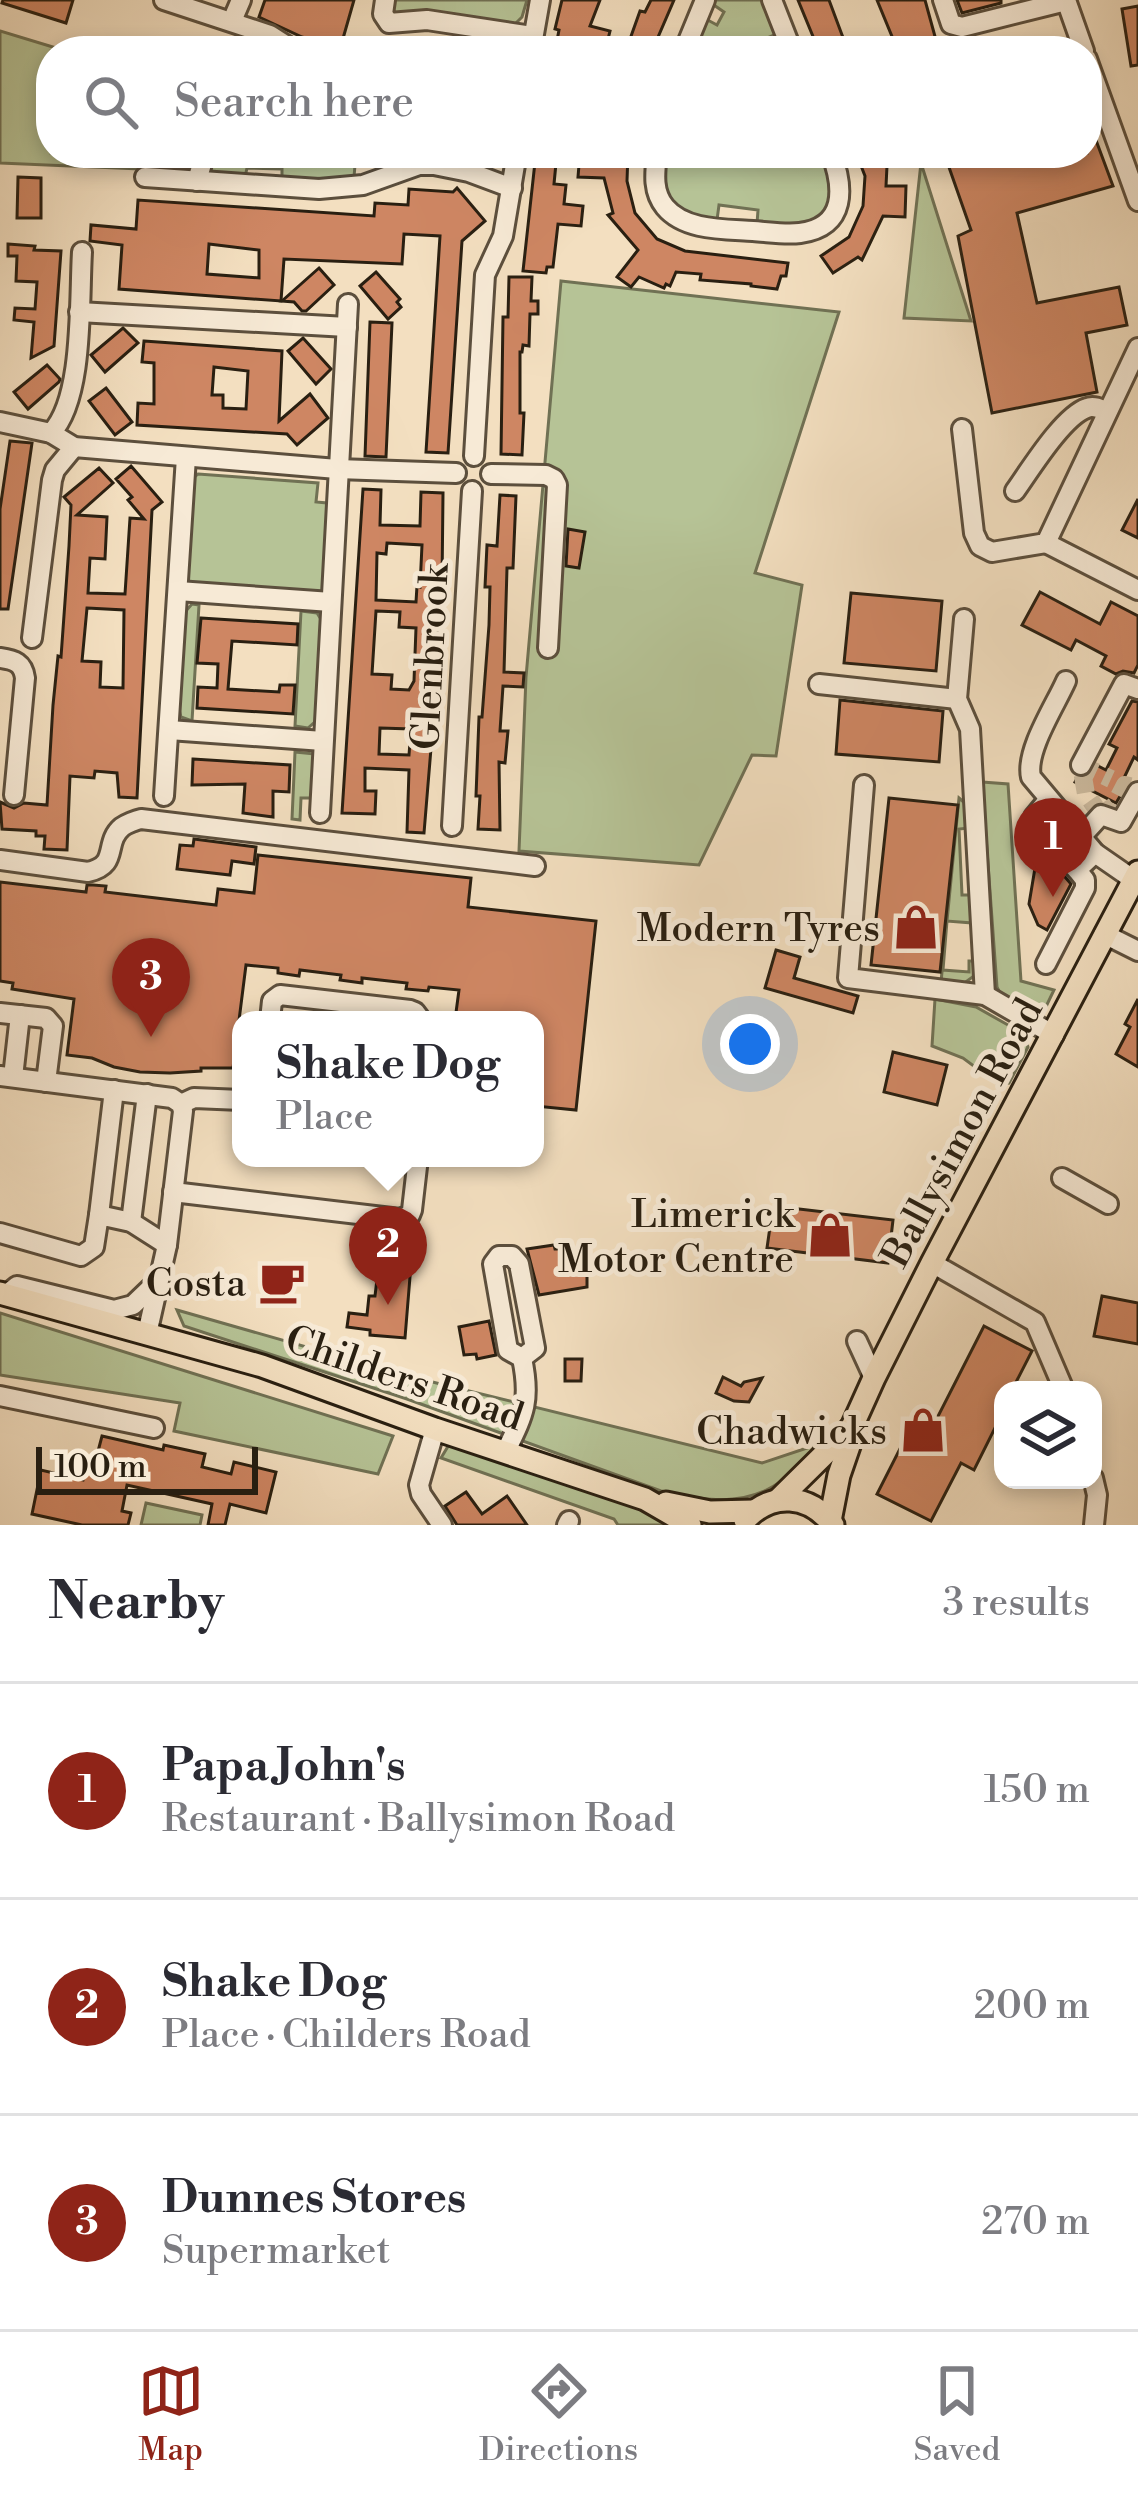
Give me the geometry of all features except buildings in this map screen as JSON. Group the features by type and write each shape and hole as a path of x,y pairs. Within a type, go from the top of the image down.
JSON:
{"main road":[{"name":"Ballysimon Road","path":"831,1523 851,1429 874,1378 1136,876"},
{"name":"Childers Road","path":"3,1294 262,1366 645,1499 748,1518"},
{"name":"Ballysimon Road","path":"748,1518 778,1500 851,1429"},
{"name":"Childers Road","path":"645,1499 690,1525"},
{"path":"778,1500 801,1501 831,1523"}],"street":[{"path":"164,0 272,36"},
{"path":"385,0 383,14 388,23 427,20 496,36"},
{"path":"533,36 540,0"},
{"path":"690,36 705,0"},
{"path":"772,0 785,36"},
{"path":"943,0 951,24 962,27 1066,0 1079,36"},
{"path":"1102,100 1138,201"},
{"path":"197,182 201,168"},
{"path":"145,176 334,188 371,183 411,168"},
{"path":"446,168 512,188"},
{"path":"474,456 485,275 500,246 515,168"},
{"path":"656,168 659,198 676,218 698,225 798,234 821,226 835,210 841,195 836,168"},
{"path":"52,434 73,394 82,252"},
{"path":"320,813 348,304"},
{"path":"79,312 347,327"},
{"path":"1046,543 1138,348"},
{"path":"1015,491 1059,430 1087,408 1107,412"},
{"path":"0,422 52,434 74,447 337,470 456,473"},
{"path":"962,429 974,533 980,546 992,551 1046,543 1138,590"},
{"path":"32,638 52,479 74,447"},
{"path":"474,456 484,459 491,474 484,488 472,491 459,484 456,473 464,459 474,456"},
{"path":"164,796 186,457"},
{"path":"491,474 546,475 556,485 548,648"},
{"name":"Glenbrook","path":"452,826 472,491"},
{"path":"178,591 331,602"},
{"path":"964,619 957,698 970,729 985,995"},
{"path":"0,658 18,662 25,678 14,795"},
{"path":"1066,681 1029,763 1031,777 1095,853 1136,876"},
{"path":"819,684 957,698"},
{"path":"1081,765 1124,684 1138,689"},
{"path":"169,730 323,741"},
{"path":"865,785 848,978 985,995 1054,1035"},
{"path":"1081,837 1101,814 1121,822 1138,792"},
{"path":"1046,964 1085,888 1078,870 1035,828 1034,817 1048,800"},
{"path":"0,860 98,870 106,864 121,827 141,819 536,866"},
{"path":"1078,870 1095,853"},
{"path":"1105,934 1138,951"},
{"path":"271,1011 272,1001 280,995 412,1011"},
{"path":"46,1082 53,1026 46,1018 10,1014 6,1076 46,1082 147,1094 181,1104 167,1245 147,1334"},
{"path":"0,1233 81,1256 94,1247 114,1090"},
{"path":"131,1222 147,1094"},
{"path":"181,1104 194,1098 232,1100"},
{"path":"173,1192 400,1219 412,1210 417,1167"},
{"path":"1063,1178 1108,1204"},
{"path":"99,1215 131,1222 167,1245"},
{"path":"500,1256 512,1256 518,1264 535,1348 522,1358 508,1350 493,1264 500,1256"},
{"path":"932,1263 1036,1322 1060,1381"},
{"path":"3,1294 17,1286 114,1310 133,1305 161,1277"},
{"path":"857,1340 874,1378"},
{"path":"506,1451 525,1412 522,1358"},
{"path":"0,1396 154,1428"},
{"path":"435,1429 419,1485 442,1525"},
{"path":"1094,1525 1096,1489"}],"green space":[{"path":"390,0 527,0 522,17 513,26 397,16"},
{"path":"765,0 779,33 696,36 704,18 717,25 724,12 711,3"},
{"path":"0,31 36,42 36,165 0,163"},
{"path":"211,168 247,168 245,177 210,173"},
{"path":"247,168 355,168 354,177 334,182 282,180 282,169"},
{"path":"663,168 829,168 833,182 830,204 817,221 800,228 757,224 758,210 719,205 717,220 689,213 672,201"},
{"path":"920,168 923,168 971,321 904,318"},
{"path":"561,281 839,312 755,573 802,585 776,756 752,755 699,865 519,851 526,677"},
{"path":"194,477 318,483 316,502 329,507 326,590 189,583"},
{"path":"192,604 199,605 192,721 181,717 179,709 184,613"},
{"path":"301,611 317,613 322,621 317,720 308,728 295,726"},
{"path":"295,752 315,754 313,795 301,798 300,820 292,819"},
{"path":"982,782 1008,784 1021,981 1054,990 1042,1015 1015,1006 997,987"},
{"path":"959,798 966,804 969,828 959,829 962,895 974,895 974,937 972,923 947,921 943,970 969,972 969,961 977,961 974,976 963,984 941,982"},
{"path":"935,999 976,1007 1024,1034 1028,1047 1009,1083 998,1084 963,1058 932,1046"},
{"path":"177,1310 408,1376 762,1463 819,1444 784,1479 755,1495 724,1500 676,1495 184,1326"},
{"path":"0,1313 393,1436 378,1474 174,1431 180,1403 0,1375"},
{"path":"450,1443 598,1489 678,1525 618,1525 614,1519 441,1458"},
{"path":"146,1503 202,1515 200,1525 141,1525"}],"tunnel":[{"path":"1101,815 1086,794 1081,765 1111,779"},
{"path":"1101,815 1114,806 1125,785 1138,788"}],"place":[{"name":"Papa John's","path":"1053,897"},
{"name":"Modern Tyres","path":"916,927"},
{"name":"Dunnes Stores","path":"151,1037"},
{"name":"Limerick Motor Centre","path":"830,1235"},
{"name":"Costa","path":"282,1282"},
{"name":"Shake Dog","path":"388,1305"},
{"name":"Chadwicks","path":"923,1430"}]}
